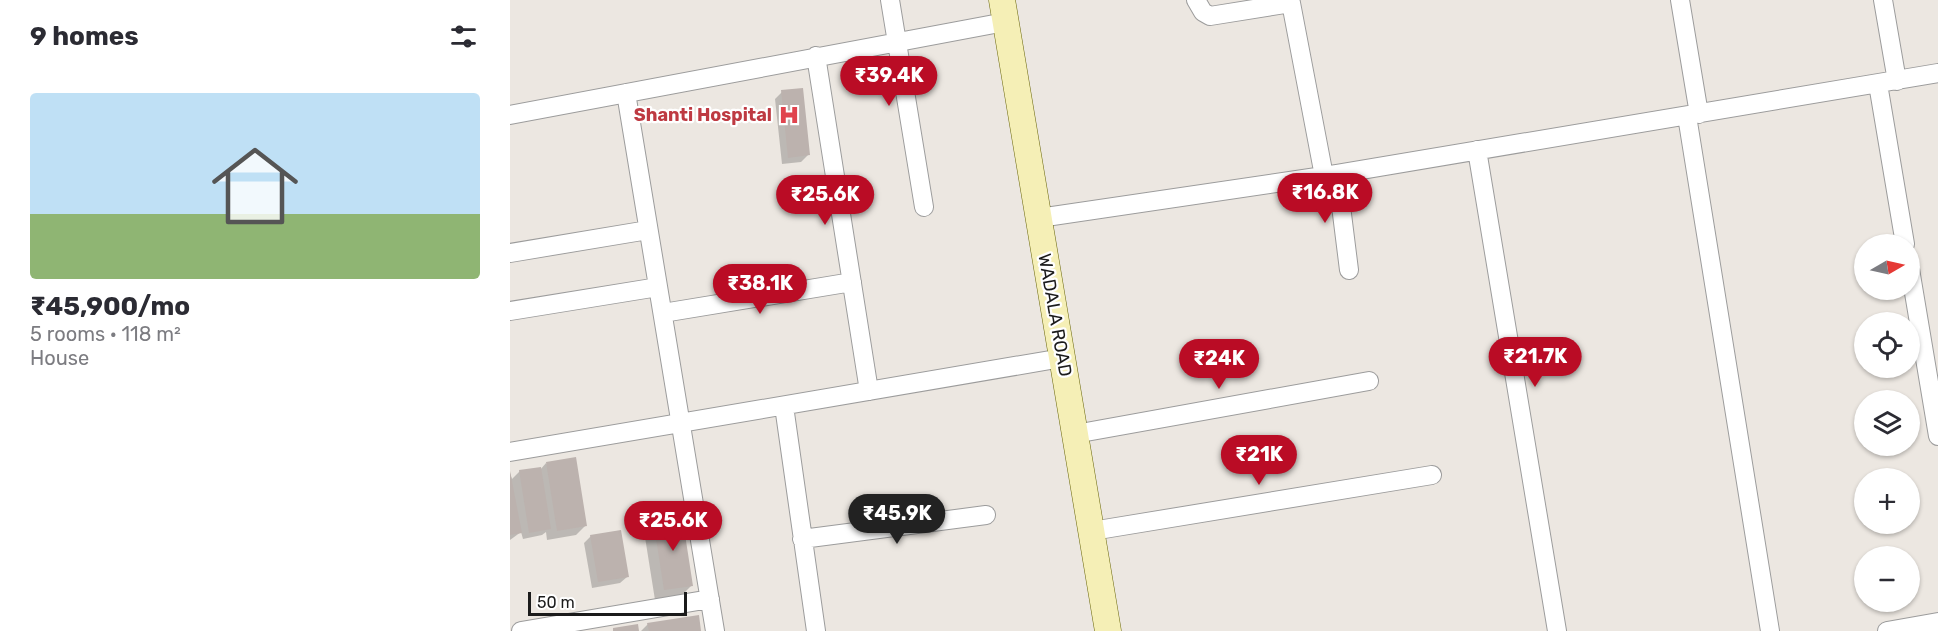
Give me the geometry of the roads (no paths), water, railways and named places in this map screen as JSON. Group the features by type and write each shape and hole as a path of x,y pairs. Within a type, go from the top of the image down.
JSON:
{"street":[{"path":"890,0 924,207"},
{"path":"1196,0 1203,12 1210,16 1300,2 1349,270"},
{"path":"1680,0 1693,115 1770,631"},
{"path":"1883,0 1897,81"},
{"path":"510,115 897,42 1003,11"},
{"name":"WADALA ROAD","path":"1003,11 1108,631"},
{"path":"816,56 869,391"},
{"path":"1039,218 1330,175 1938,73"},
{"path":"1878,84 1903,234"},
{"path":"626,93 715,631"},
{"path":"1477,150 1557,631"},
{"path":"510,253 648,230"},
{"path":"663,313 852,282"},
{"path":"510,310 658,287"},
{"path":"1915,300 1938,436"},
{"path":"510,452 1062,358"},
{"path":"1075,434 1369,381"},
{"path":"783,406 816,631"},
{"path":"1092,531 1432,475"},
{"path":"802,539 986,515"},
{"path":"521,631 710,599"},
{"path":"1887,631 1938,622"}],"place":[{"name":"Shanti Hospital","path":"789,115"}]}
